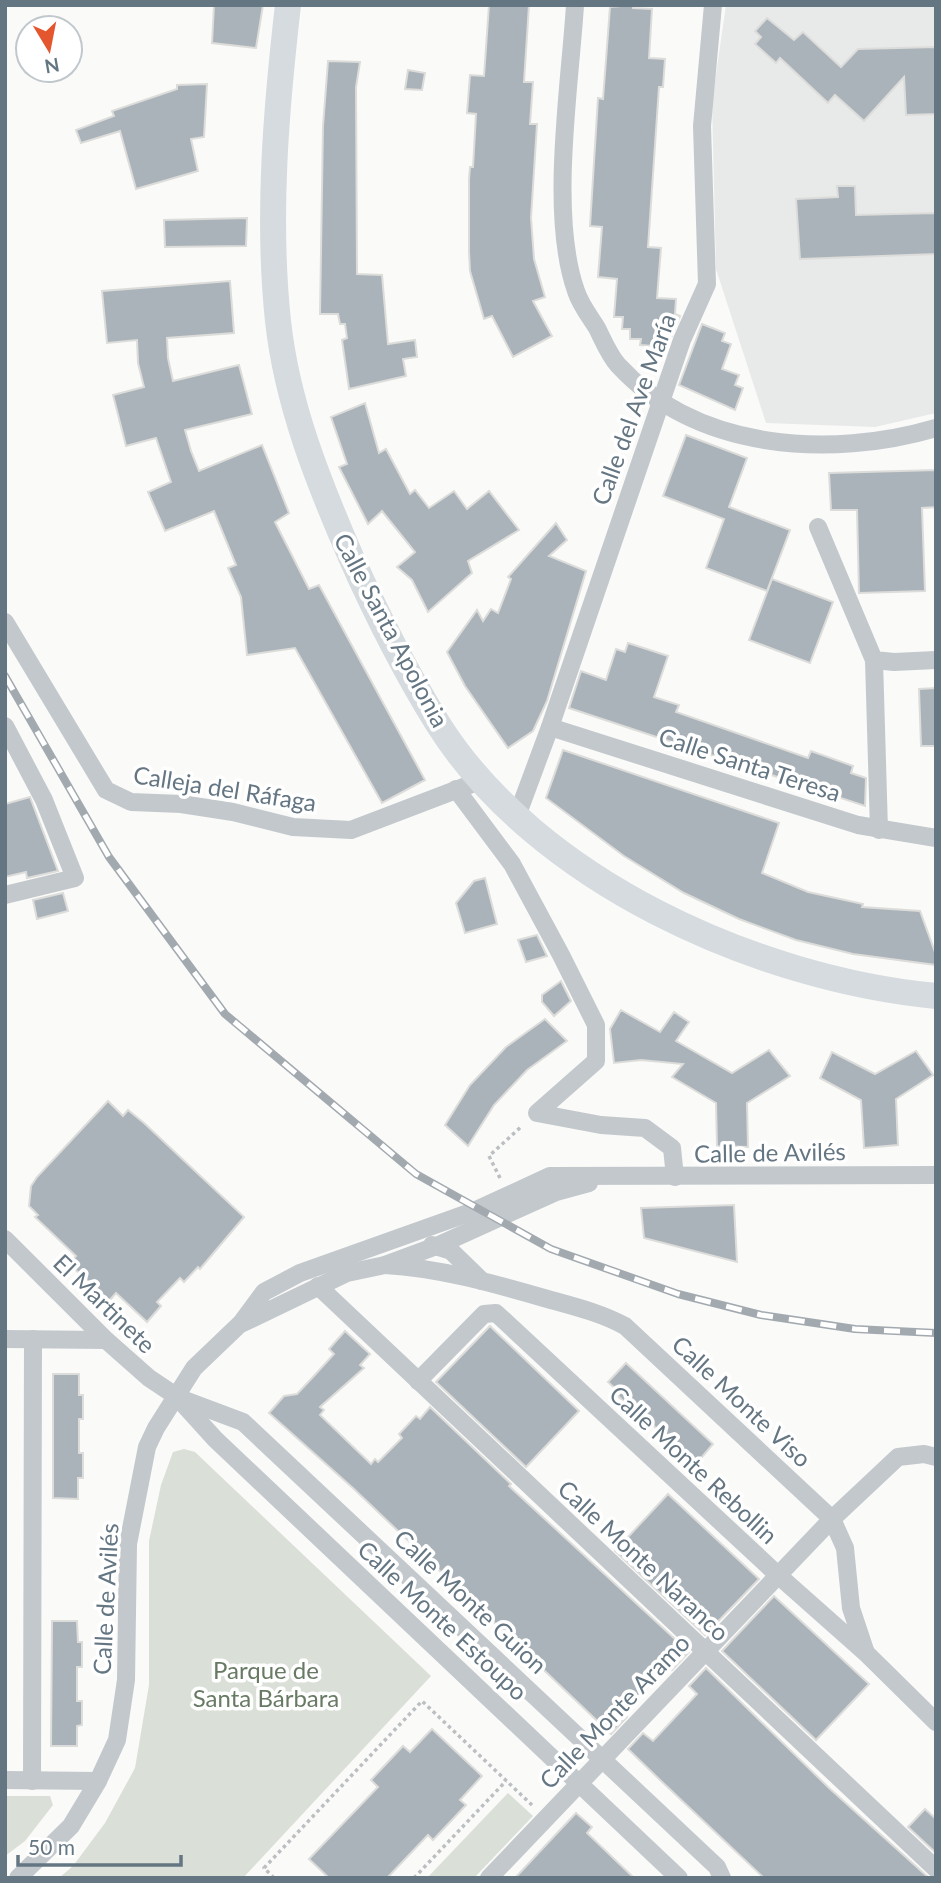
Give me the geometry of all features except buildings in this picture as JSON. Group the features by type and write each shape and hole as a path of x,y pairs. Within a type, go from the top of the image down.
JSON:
{"main road":[{"name":"Calle Santa Apolonia","path":"288,5 272,216 278,322 296,415 323,494 362,581 439,725 482,780 517,816 566,855 643,906 730,948 835,981 936,996"}],"street":[{"path":"575,5 564,158 565,235 576,292 617,364 660,401 733,434 778,443 839,445 898,439 936,428"},
{"name":"Calle del Ave María","path":"517,816 550,727 660,401 682,340 708,284 702,126 713,5"},
{"path":"818,527 874,660 879,830"},
{"name":"Calleja del Ráfaga","path":"5,622 106,790 131,802 181,804 220,810 293,827 351,830 482,780"},
{"path":"874,660 936,660"},
{"path":"5,726 44,800 75,878 5,895"},
{"name":"Calle Santa Teresa","path":"550,727 879,830 936,838"},
{"path":"456,789 512,864 596,1025 596,1061 537,1113"},
{"path":"537,1113 601,1125 645,1128 672,1148 675,1177"},
{"name":"Calle de Avilés","path":"241,1323 550,1176 606,1178 936,1175"},
{"name":"Calle de Avilés","path":"439,1245 556,1192 606,1178"},
{"path":"382,1256 439,1245 474,1211"},
{"path":"476,1275 470,1244 488,1225"},
{"name":"El Martinete","path":"5,1239 106,1340 149,1378 176,1396"},
{"path":"439,1245 442,1262 451,1275"},
{"name":"Calle Monte Viso","path":"439,1245 476,1275"},
{"name":"Calle de Avilés","path":"18,1878 71,1826 98,1781 117,1740 123,1705 128,1544 147,1447 176,1396 194,1368 241,1323 264,1292 300,1273 382,1256"},
{"name":"Calle Monte Viso","path":"382,1256 451,1275 476,1275 606,1315 625,1326 832,1519 845,1548 851,1608 867,1654"},
{"name":"Calle Monte Naranco","path":"318,1286 936,1869"},
{"name":"Calle Monte Rebollin","path":"418,1381 484,1314 496,1313 779,1576 867,1654 936,1722"},
{"path":"5,1339 106,1340"},
{"path":"33,1339 33,1781"},
{"name":"Calle Monte Guion","path":"176,1396 243,1422 603,1757 723,1874"},
{"name":"Calle Monte Estoupo","path":"176,1396 215,1439 678,1878"},
{"name":"Calle Monte Aramo","path":"489,1878 832,1519 898,1457 924,1454 936,1457"},
{"path":"5,1780 98,1781"}],"path":[{"path":"508,1196 489,1156 537,1113"},
{"path":"274,1878 264,1868 422,1701 546,1817"},
{"path":"414,1878 506,1781"}],"shaded area":[{"path":"726,5 936,5 936,413 875,427 766,423 716,269 712,102"}],"green space":[{"name":"Parque de Santa Bárbara","path":"184,1449 195,1452 431,1676 243,1878 59,1878 73,1866 105,1823 135,1768 149,1685 149,1541 161,1485 173,1452"},
{"path":"508,1793 533,1816 474,1878 427,1878"},
{"path":"5,1796 50,1796 53,1805 25,1841 5,1856"}],"railway":[{"path":"5,676 109,857 225,1014 416,1174 551,1249 678,1294 761,1315 855,1329 936,1333"}]}
